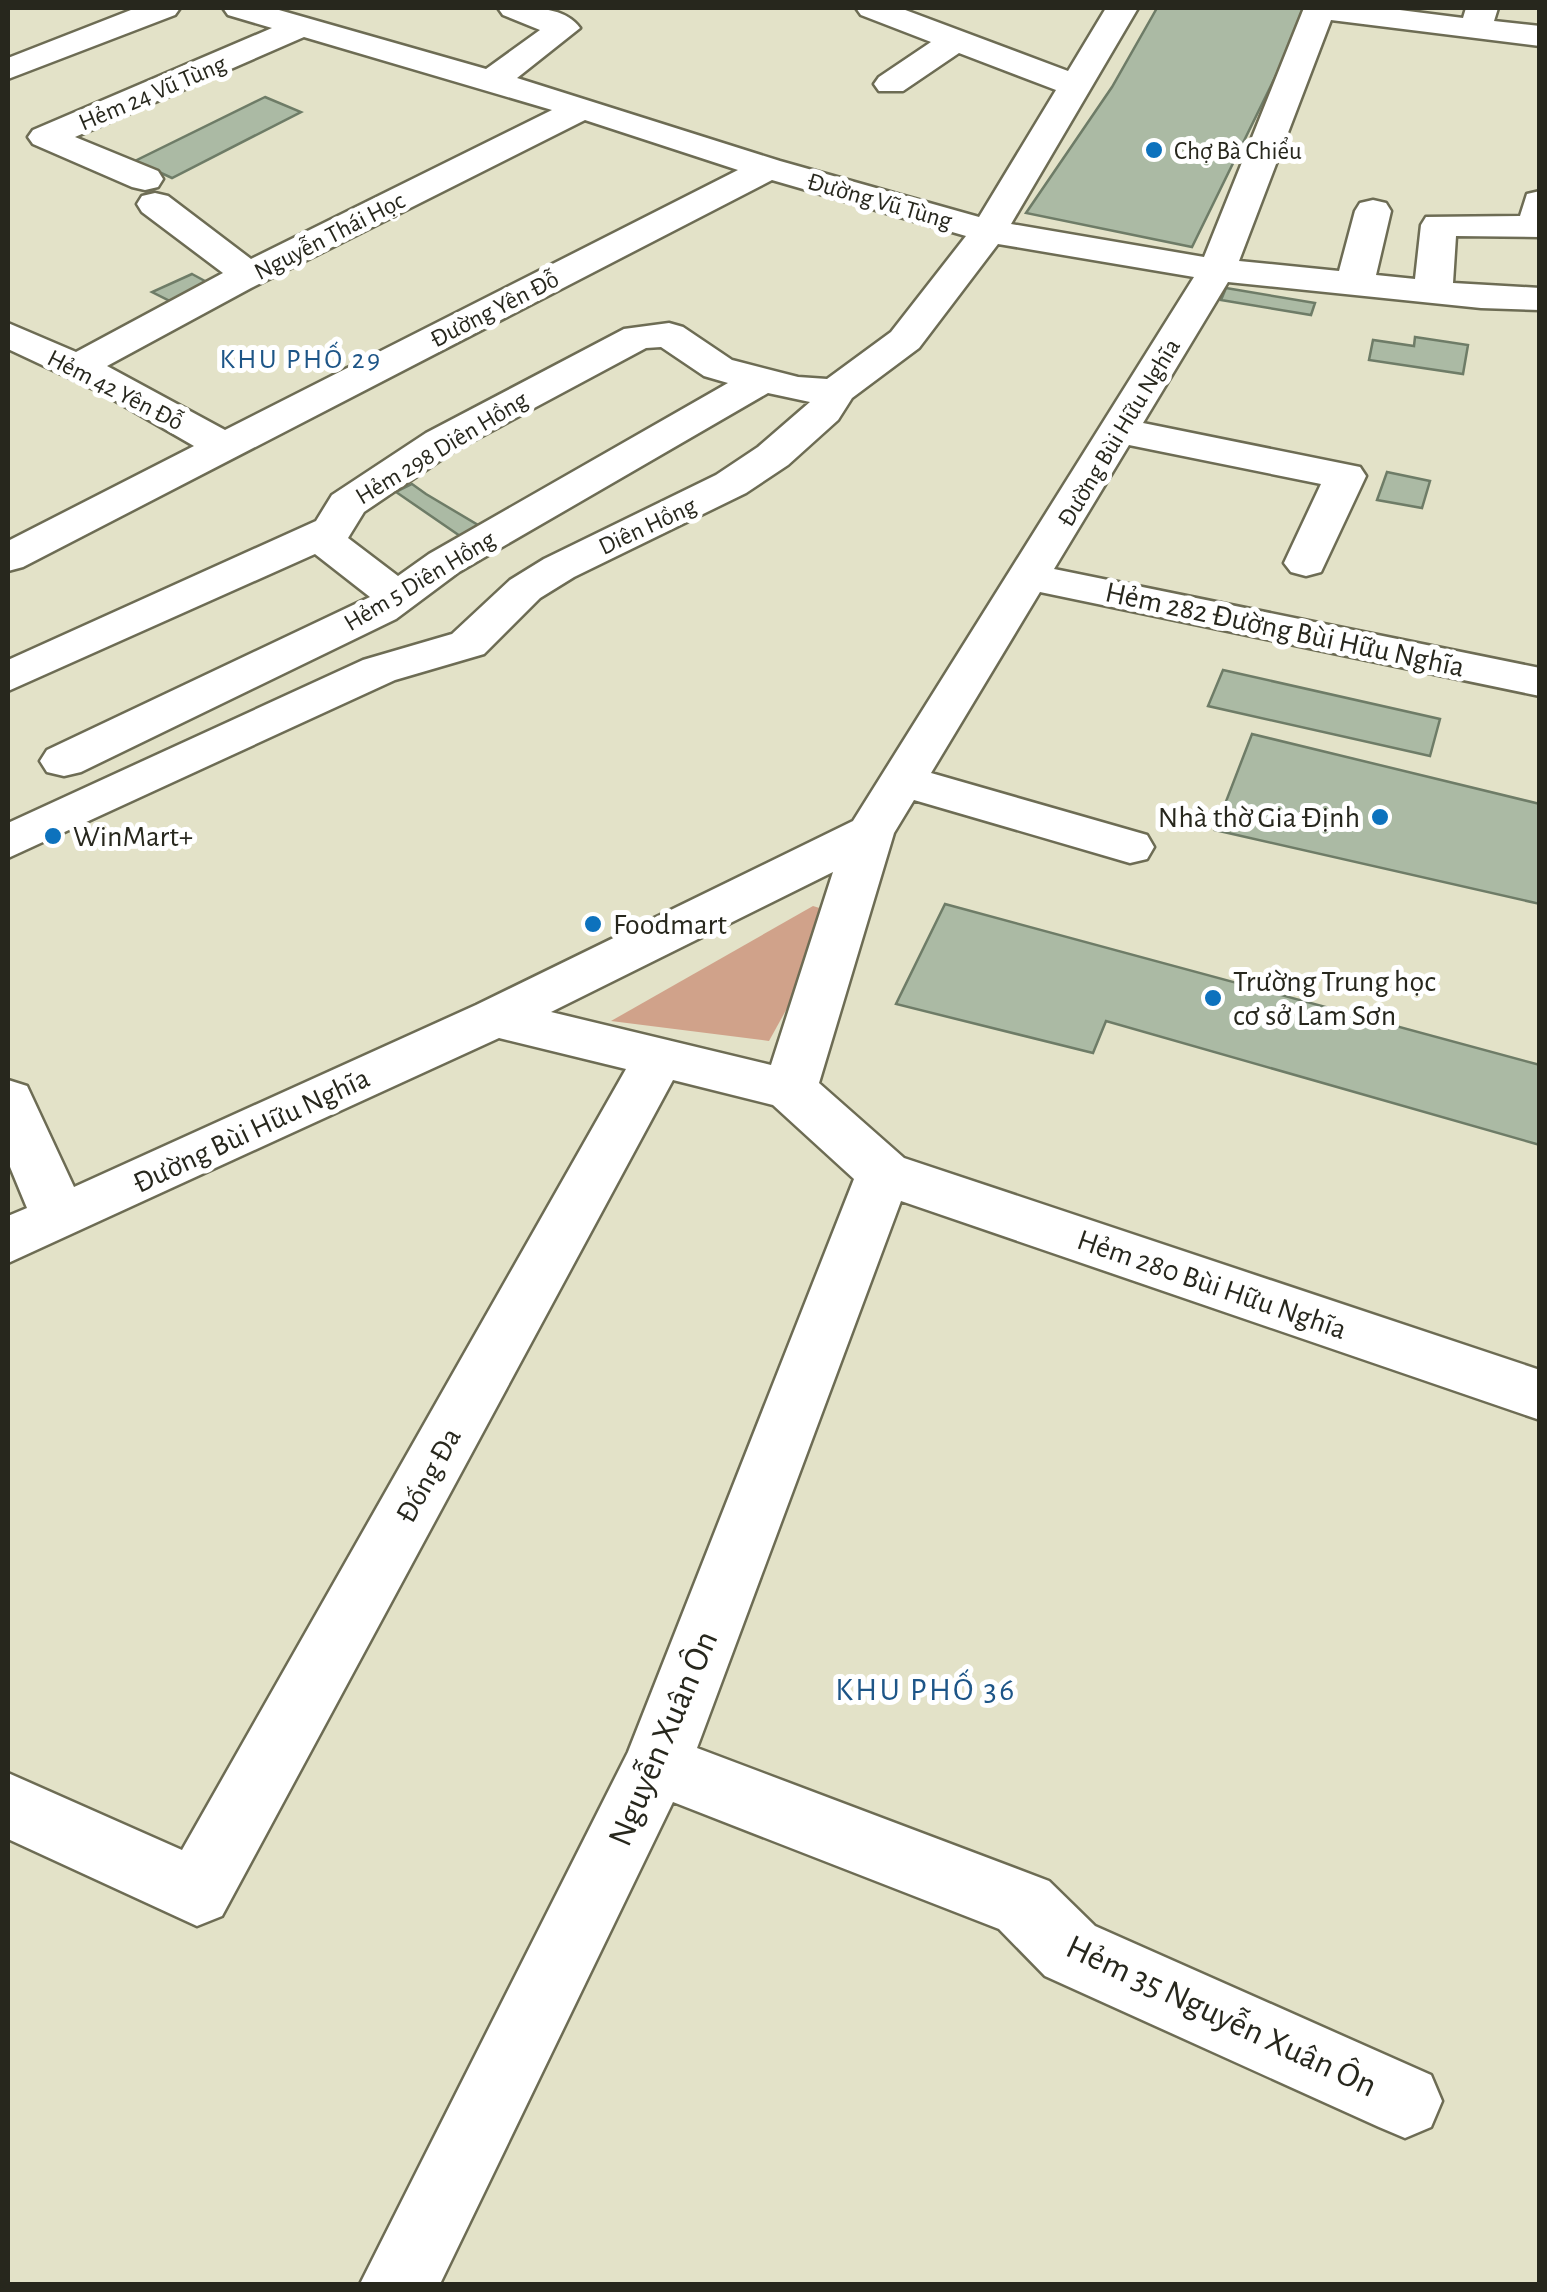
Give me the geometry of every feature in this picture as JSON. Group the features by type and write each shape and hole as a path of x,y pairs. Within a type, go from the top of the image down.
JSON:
{"street":[{"path":"8,68 164,8"},
{"name":"Đường Vũ Tùng","path":"239,8 989,231 1217,270 1540,299"},
{"path":"492,81 564,28 514,8"},
{"path":"872,8 1076,86"},
{"name":"Diên Hồng","path":"8,842 379,670 468,644 525,589 731,484 773,456 824,411 836,391 905,340 989,231 1122,8"},
{"path":"1320,8 1479,18 1540,36"},
{"name":"Đường Bùi Hữu Nghĩa","path":"790,1090 870,833 1217,270 1320,8"},
{"name":"Hẻm 24 Vũ Tùng","path":"249,275 150,192 46,137 302,27"},
{"path":"99,35 146,52"},
{"path":"891,84 956,40"},
{"name":"Nguyễn Thái Học","path":"78,366 249,275 582,108"},
{"name":"Đường Yên Đỗ","path":"8,558 768,168"},
{"path":"1432,292 1439,225 1537,227 1540,202"},
{"path":"1355,284 1372,211"},
{"name":"Hẻm 42 Yên Đỗ","path":"8,335 78,366 223,446"},
{"name":"Hẻm 298 Diên Hồng","path":"8,677 333,528 347,504 440,442 638,336 669,336 718,368 796,389 836,391"},
{"name":"Hẻm 5 Diên Hồng","path":"64,761 380,610 444,563 762,380"},
{"path":"1118,431 1345,476 1306,563"},
{"path":"318,536 398,596"},
{"name":"Hẻm 282 Đường Bùi Hữu Nghĩa","path":"1030,577 1540,682"},
{"path":"902,782 1130,847"},
{"name":"Đường Bùi Hữu Nghĩa","path":"8,1241 495,1018 870,833"},
{"path":"495,1018 790,1090 884,1173"},
{"name":"Đống Đa","path":"8,1805 197,1892 658,1060"},
{"path":"8,1100 59,1217"},
{"name":"Hẻm 280 Bùi Hữu Nghĩa","path":"884,1173 1540,1395"},
{"name":"Nguyễn Xuân Ôn","path":"399,2284 657,1764 884,1173"},
{"name":"Hẻm 35 Nguyễn Xuân Ôn","path":"657,1764 1024,1905 1070,1951 1405,2100"}],"shaded area":[{"path":"813,906 839,914 769,1041 611,1021"}],"building":[{"name":"Chợ Bà Chiểu","path":"1157,8 1309,8 1192,247 1026,213 1112,87"},
{"path":"265,97 301,112 172,178 135,161"},
{"path":"192,274 214,286 176,304 152,292"},
{"path":"1226,288 1315,303 1311,315 1221,300"},
{"path":"1415,337 1468,345 1463,374 1369,360 1373,340 1414,346"},
{"path":"1387,472 1430,481 1422,508 1377,500"},
{"path":"412,484 483,528 463,538 396,492"},
{"path":"1223,670 1440,719 1430,756 1208,706"},
{"name":"Nhà thờ Gia Định","path":"1252,734 1540,804 1540,904 1215,830"},
{"path":"945,904 1540,1065 1540,1145 1106,1021 1093,1053 896,1004"}],"place":[{"name":"Chợ Bà Chiểu","path":"1154,150"},
{"name":"Nhà thờ Gia Định","path":"1380,817"},
{"name":"WinMart+","path":"53,836"},
{"name":"Foodmart","path":"593,924"},
{"name":"Trường Trung học cơ sở Lam Sơn","path":"1213,998"}],"district":[{"name":"KHU PHỐ 29","path":"301,358"},
{"name":"KHU PHỐ 36","path":"926,1689"}]}
